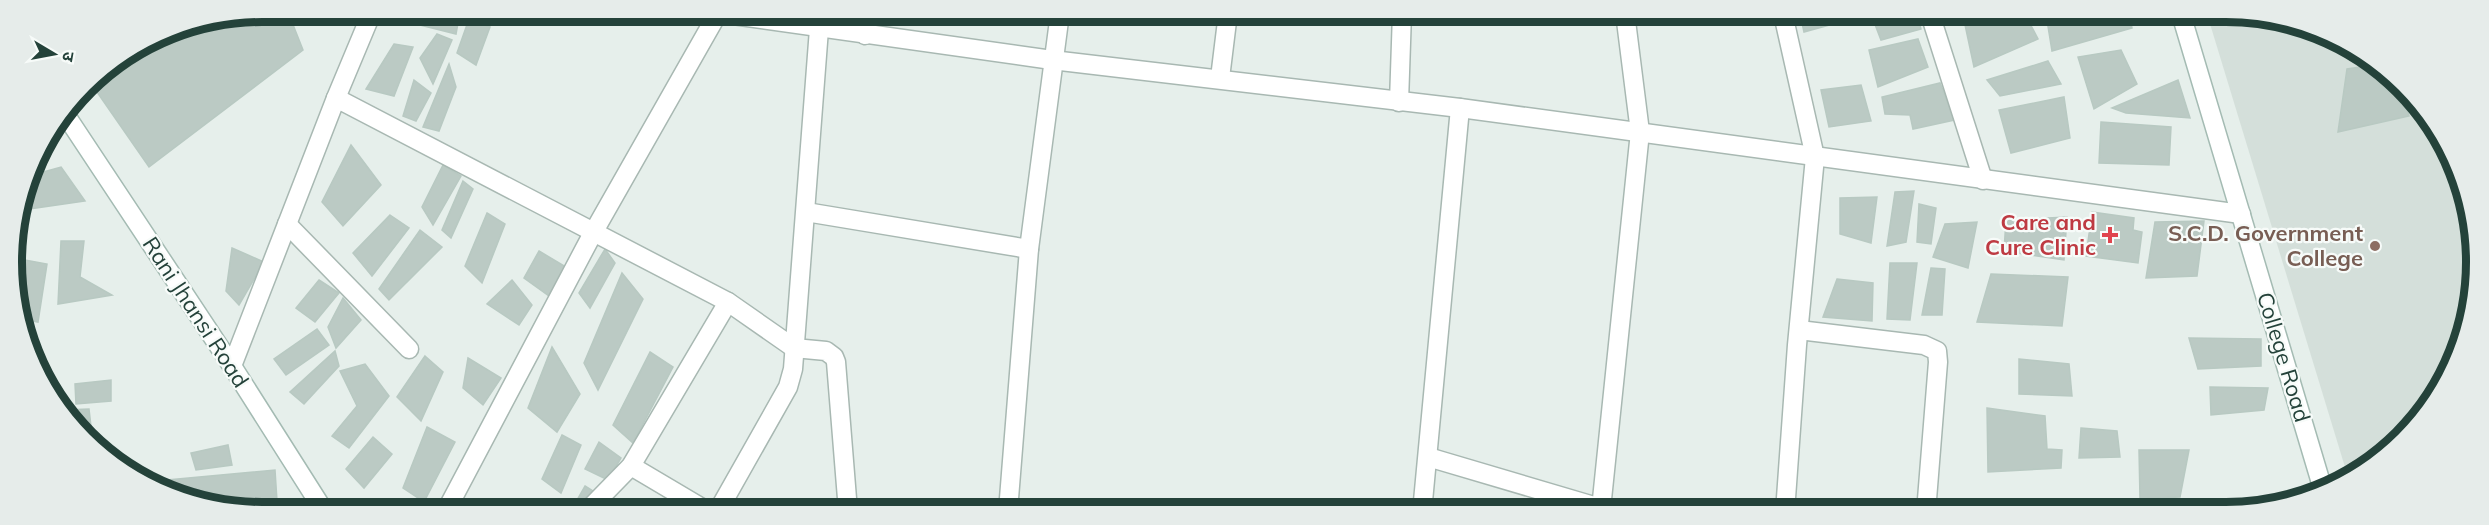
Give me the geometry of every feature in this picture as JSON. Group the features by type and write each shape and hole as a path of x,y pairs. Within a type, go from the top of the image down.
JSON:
{"street":[{"path":"232,366 336,98 363,22"},
{"path":"451,502 593,233 710,22"},
{"path":"774,22 1052,60 1460,108 2241,214"},
{"path":"865,35 867,22"},
{"path":"1009,502 1029,249 1058,22"},
{"path":"1220,78 1227,22"},
{"path":"1399,102 1402,22"},
{"path":"1608,502 1640,132 1626,22"},
{"path":"1785,22 1815,156 1786,502"},
{"path":"1933,22 1983,180"},
{"name":"College Road","path":"2183,22 2322,482"},
{"path":"722,502 788,387 794,369 819,29"},
{"path":"336,98 729,302 794,348 826,351 834,357 847,502"},
{"path":"1423,502 1460,108"},
{"name":"Rani Jhansi Road","path":"69,120 232,366 318,502"},
{"path":"806,212 1029,249"},
{"path":"287,224 409,349"},
{"path":"596,502 631,466 729,302"},
{"path":"1799,330 1924,345 1937,351 1927,502"},
{"path":"1428,457 1580,502"},
{"path":"631,466 692,502"}],"shaded area":[{"name":"S.C.D. Government College","path":"2209,22 2273,27 2304,35 2333,47 2360,63 2385,82 2417,116 2442,156 2454,185 2464,231 2466,278 2462,309 2454,340 2442,369 2417,409 2385,443 2346,470"}],"building":[{"path":"292,22 303,50 149,167 96,90 129,63 156,47 185,35 216,27 247,23"},
{"path":"408,22 458,22 456,34"},
{"path":"468,22 477,22 490,27 476,65 457,53"},
{"path":"1802,22 1840,22 1804,32"},
{"path":"1874,22 1919,22 1921,29 1881,40"},
{"path":"1964,22 2029,22 2038,39 1974,67"},
{"path":"2047,22 2131,22 2132,28 2052,51"},
{"path":"437,34 452,40 433,84 420,58"},
{"path":"1918,39 1928,67 1878,87 1869,50"},
{"path":"394,44 413,47 394,96 366,89"},
{"path":"2121,50 2137,84 2094,109 2078,57"},
{"path":"2048,61 2061,84 2000,96 1987,80"},
{"path":"449,64 456,87 439,131 423,127"},
{"path":"2365,66 2373,72 2405,102 2409,116 2338,132 2347,69"},
{"path":"414,80 431,93 416,121 403,116"},
{"path":"2178,80 2190,118 2126,113 2112,108"},
{"path":"1940,83 1955,120 1913,129 1910,115 1885,114 1882,97"},
{"path":"1861,85 1871,121 1829,127 1821,90"},
{"path":"2064,97 2070,138 2011,153 1999,110"},
{"path":"2101,122 2171,127 2169,165 2099,163"},
{"path":"351,145 381,185 343,226 322,202"},
{"path":"443,165 461,176 433,225 422,207"},
{"path":"61,167 85,201 29,209 40,173"},
{"path":"463,181 473,189 451,238 442,230"},
{"path":"1914,191 1906,242 1887,246 1895,192"},
{"path":"1877,197 1871,243 1840,234 1840,198"},
{"path":"1919,204 1936,208 1931,244 1917,242"},
{"path":"2092,212 2134,218 2133,230 2142,232 2138,263 2086,256"},
{"path":"487,213 505,224 482,283 465,266"},
{"path":"390,215 409,228 372,276 353,253"},
{"path":"2067,217 2064,260 2004,251 2006,220"},
{"path":"2204,221 2197,276 2146,278 2155,222"},
{"path":"1977,222 1968,268 1933,257 1945,224"},
{"path":"420,230 442,247 389,300 379,289"},
{"path":"61,241 84,241 80,277 112,295 58,304"},
{"path":"232,248 264,262 239,305 226,291"},
{"path":"605,249 615,263 590,308 579,293"},
{"path":"539,251 566,267 552,298 524,278"},
{"path":"22,259 47,264 38,322 30,320"},
{"path":"1890,263 1917,263 1910,320 1887,319"},
{"path":"1931,268 1945,269 1942,315 1922,315"},
{"path":"622,273 643,299 598,390 584,363"},
{"path":"1991,274 2068,277 2062,326 1977,322"},
{"path":"1837,279 1873,283 1872,321 1823,317"},
{"path":"319,280 339,293 315,322 296,308"},
{"path":"512,280 532,305 519,325 487,304"},
{"path":"343,298 361,320 336,348 328,327"},
{"path":"317,329 329,345 286,375 274,359"},
{"path":"2189,338 2261,339 2261,366 2198,369"},
{"path":"552,347 580,394 557,432 528,408"},
{"path":"335,351 339,366 304,404 290,392"},
{"path":"650,352 673,367 633,443 613,425"},
{"path":"425,356 443,372 421,421 397,397"},
{"path":"468,358 501,378 483,405 463,388"},
{"path":"2019,359 2069,364 2072,396 2019,394"},
{"path":"365,364 389,396 349,448 332,436 357,406 340,371"},
{"path":"111,380 111,401 76,404 75,384"},
{"path":"2210,387 2268,388 2264,410 2211,415"},
{"path":"1987,408 2045,416 2047,449 2062,450 2061,468 1988,472"},
{"path":"89,409 91,430 82,421 73,410"},
{"path":"427,427 455,442 424,502 403,488"},
{"path":"2081,428 2117,431 2120,457 2079,458"},
{"path":"562,435 581,445 561,493 542,479"},
{"path":"373,437 392,454 364,488 346,469"},
{"path":"599,442 621,458 608,480 585,469"},
{"path":"228,445 232,465 196,470 191,453"},
{"path":"2139,450 2189,450 2180,497 2140,499"},
{"path":"275,470 277,501 247,502 216,498 185,490 162,480"},
{"path":"585,486 593,491 586,502 576,502"}],"place":[{"name":"Care and Cure Clinic","path":"2110,235"},
{"name":"S.C.D. Government College","path":"2375,246"}]}
